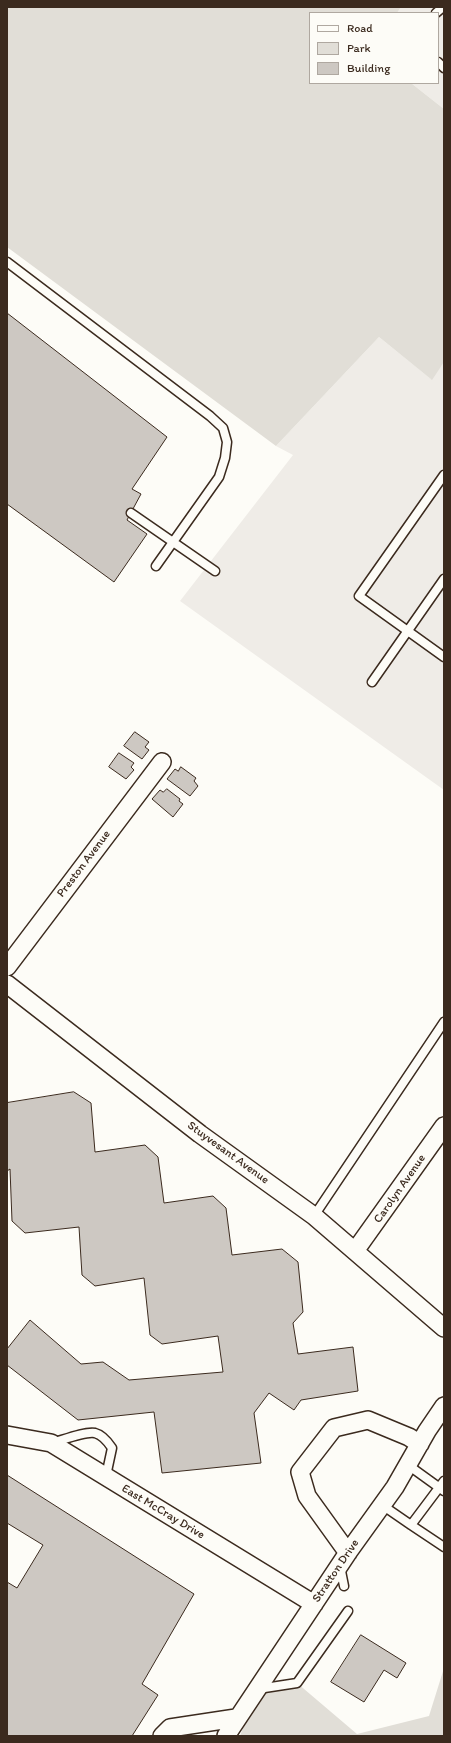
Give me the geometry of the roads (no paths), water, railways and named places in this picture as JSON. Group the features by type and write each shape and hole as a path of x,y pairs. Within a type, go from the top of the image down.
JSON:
{"street":[{"name":"Preston Avenue","path":"7,967 162,762"},
{"name":"Stuyvesant Avenue","path":"7,984 200,1134 314,1216 444,1328"},
{"name":"Carolyn Avenue","path":"356,1251 444,1126"},
{"name":"Stratton Drive","path":"226,1736 236,1718 258,1690 344,1559 395,1487 444,1406"},
{"path":"344,1559 307,1496 300,1472 334,1428 368,1420 409,1437 420,1444"},
{"name":"East McCray Drive","path":"7,1434 51,1443 314,1604"},
{"path":"162,1736 170,1728 236,1718"}],"lane":[{"path":"7,262 210,416 223,428 227,442 225,458 219,477 156,566"},
{"path":"444,474 359,596 444,657"},
{"path":"131,513 215,571"},
{"path":"372,682 444,578"},
{"path":"314,1216 444,1022"},
{"path":"51,1443 77,1435 95,1433 105,1439 112,1448 106,1476"},
{"path":"408,1465 441,1489"},
{"path":"411,1525 441,1489 444,1481"},
{"path":"382,1505 444,1547"},
{"path":"344,1559 344,1586"},
{"path":"258,1690 297,1683 348,1611"}]}
